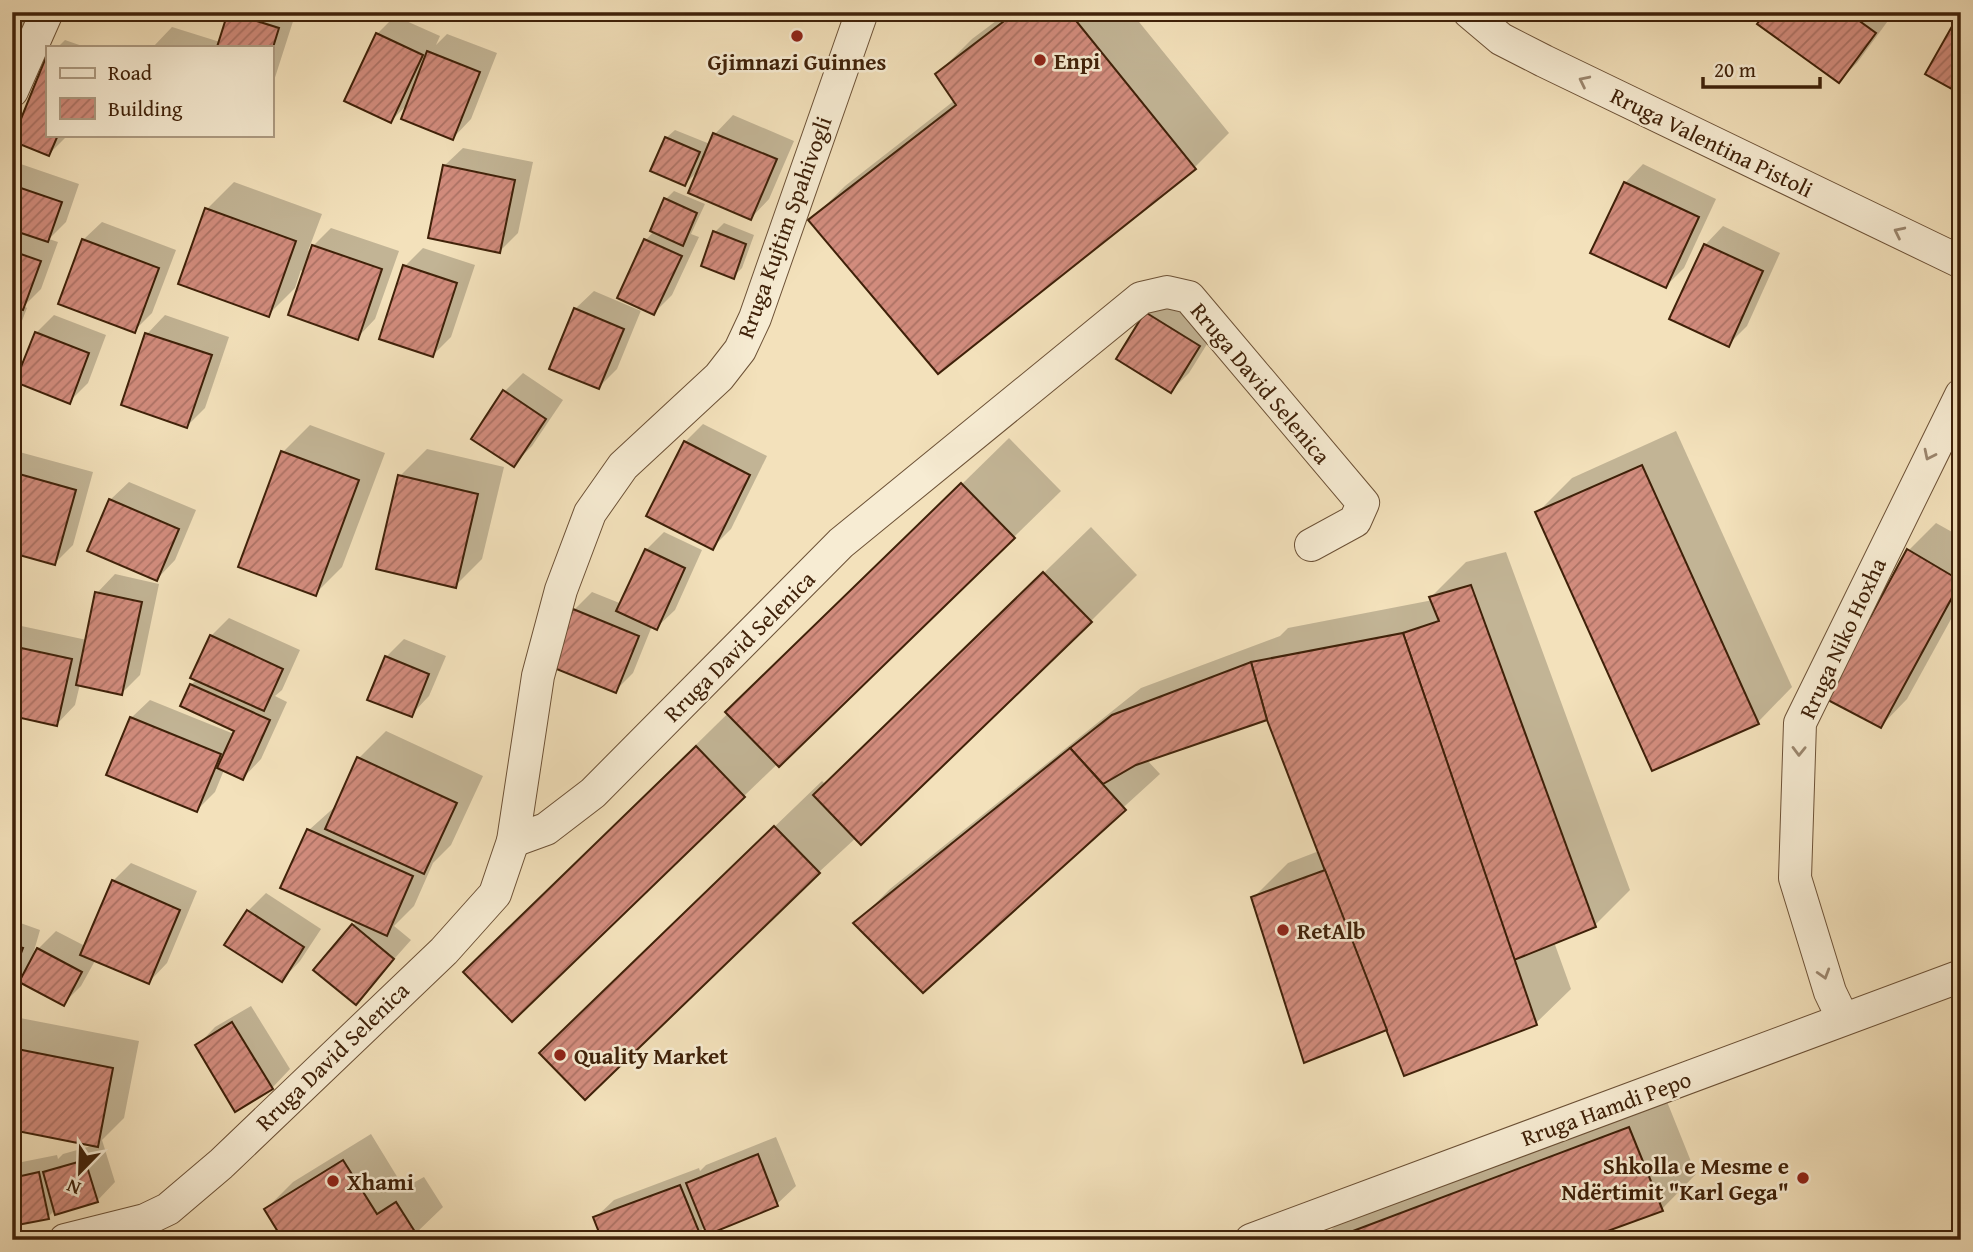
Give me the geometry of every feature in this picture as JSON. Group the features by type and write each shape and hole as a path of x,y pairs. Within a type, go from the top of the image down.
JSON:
{"street":[{"path":"12,91 47,12"},
{"name":"Rruga Kujtim Spahivogli","path":"513,841 538,676 561,590 590,513 623,466 719,377 740,350 755,318 862,12"},
{"name":"Rruga Valentina Pistoli","path":"1469,12 1501,38 1544,61 1961,262"},
{"name":"Rruga David Selenica","path":"65,1240 145,1220 168,1209 221,1164 477,917 495,894 513,841 546,829 593,793 841,543 1141,298 1167,292 1189,297 1363,503 1355,521 1311,545"},
{"name":"Rruga Niko Hoxha","path":"1843,1018 1829,992 1796,878 1800,723 1961,395"},
{"name":"Rruga Hamdi Pepo","path":"1251,1240 1961,976"}],"building":[{"path":"228,12 279,28 273,48 217,46"},
{"path":"1016,12 1069,12 1196,169 938,374 808,220 956,105 935,74"},
{"path":"1766,12 1847,12 1876,33 1839,83 1757,24"},
{"path":"1959,14 1961,15 1961,94 1925,74"},
{"path":"376,33 423,55 391,123 344,101"},
{"path":"427,51 480,72 453,140 401,119"},
{"path":"46,57 46,136 58,136 49,156 12,141"},
{"path":"713,133 777,159 751,220 688,193"},
{"path":"665,137 700,152 685,186 650,171"},
{"path":"443,165 515,180 500,253 428,238"},
{"path":"1624,182 1699,217 1666,288 1590,253"},
{"path":"12,185 62,202 48,242 12,230"},
{"path":"664,198 697,213 683,246 650,231"},
{"path":"205,208 296,241 269,317 178,284"},
{"path":"713,231 746,244 734,279 701,266"},
{"path":"82,239 159,268 135,333 58,304"},
{"path":"644,239 682,256 654,315 617,298"},
{"path":"1704,244 1763,271 1729,347 1669,319"},
{"path":"312,245 382,269 358,340 288,315"},
{"path":"12,251 41,261 23,310 12,306"},
{"path":"403,265 457,283 433,357 379,339"},
{"path":"574,308 624,329 599,389 549,369"},
{"path":"1145,312 1200,346 1171,393 1116,359"},
{"path":"35,332 89,353 70,404 15,382"},
{"path":"145,333 212,355 187,428 121,405"},
{"path":"503,390 546,419 514,467 471,439"},
{"path":"684,441 750,475 713,550 646,516"},
{"path":"281,451 359,480 316,596 238,567"},
{"path":"1642,465 1759,724 1652,771 1535,512"},
{"path":"12,472 76,490 55,565 12,553"},
{"path":"398,475 478,494 456,588 376,569"},
{"path":"961,483 1015,538 779,767 725,712"},
{"path":"109,499 179,529 157,581 87,551"},
{"path":"645,549 685,568 657,630 616,611"},
{"path":"1907,549 1961,581 1881,728 1826,699"},
{"path":"1043,572 1092,622 861,845 813,795"},
{"path":"1471,585 1596,927 1514,960 1403,633 1439,621 1429,597"},
{"path":"95,592 142,602 122,695 76,685"},
{"path":"573,609 639,636 616,693 549,666"},
{"path":"1403,633 1537,1025 1404,1076 1267,720 1251,662"},
{"path":"210,635 283,669 264,711 190,678"},
{"path":"12,646 72,659 57,726 12,716"},
{"path":"385,656 429,674 412,717 367,700"},
{"path":"1251,662 1267,720 1136,765 1103,784 1070,748 1112,715"},
{"path":"190,684 270,720 243,780 217,768 234,731 180,706"},
{"path":"130,717 221,754 197,812 106,775"},
{"path":"696,746 745,797 512,1022 463,972"},
{"path":"1070,748 1126,810 923,993 853,923"},
{"path":"357,757 457,803 424,874 325,829"},
{"path":"774,826 820,873 585,1100 539,1053"},
{"path":"307,829 413,876 387,936 280,888"},
{"path":"1325,870 1387,1030 1304,1063 1251,897"},
{"path":"112,880 180,910 149,984 80,955"},
{"path":"247,910 304,947 282,982 224,945"},
{"path":"352,924 394,959 356,1005 313,970"},
{"path":"12,945 23,948 12,977"},
{"path":"37,948 82,972 64,1006 19,982"},
{"path":"232,1022 273,1089 235,1112 195,1045"},
{"path":"12,1048 113,1068 98,1147 12,1130"},
{"path":"1629,1127 1663,1211 1583,1240 1329,1240"},
{"path":"758,1154 778,1206 707,1235 686,1183"},
{"path":"85,1160 98,1202 55,1215 43,1172"},
{"name":"Xhami","path":"343,1160 377,1214 396,1202 417,1235 409,1240 283,1240 264,1209"},
{"path":"39,1172 49,1219 12,1226 12,1178"},
{"path":"680,1185 700,1234 686,1240 602,1240 593,1217"}],"place":[{"name":"Gjimnazi Guinnes","path":"797,36"},
{"name":"Enpi","path":"1040,60"},
{"name":"RetAlb","path":"1283,930"},
{"name":"Quality Market","path":"560,1055"},
{"name":"Shkolla e Mesme e Ndërtimit \"Karl Gega\"","path":"1803,1178"},
{"name":"Xhami","path":"333,1181"}]}
